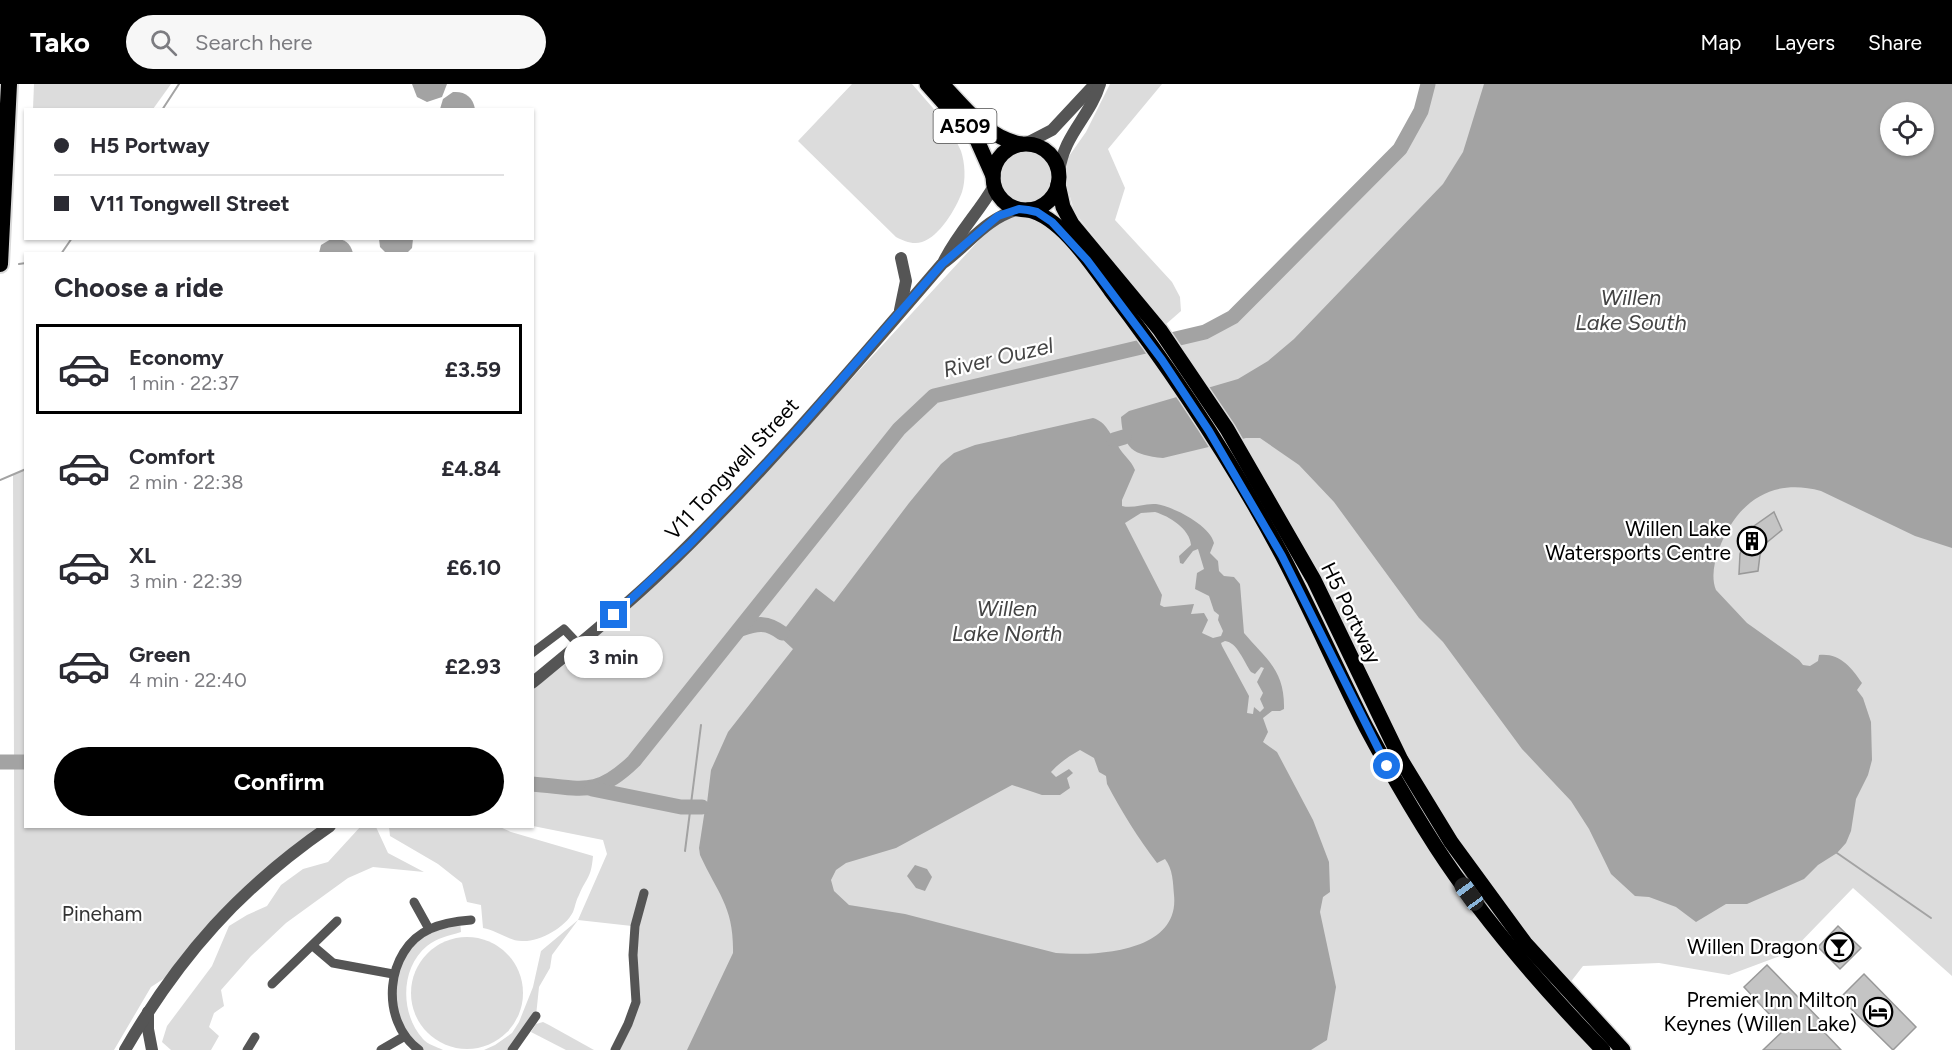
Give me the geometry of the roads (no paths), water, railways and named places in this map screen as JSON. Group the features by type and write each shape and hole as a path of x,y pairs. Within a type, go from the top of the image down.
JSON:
{"highway":[{"path":"0,264 9,84"}],"main road":[{"name":"A509","path":"927,84 977,140 1003,201 1024,210"},
{"name":"A509","path":"942,84 990,132 1007,141 1041,147 1048,152 1057,165 1059,178"},
{"name":"A509","path":"993,181 994,168 1001,155 1023,144"},
{"path":"1024,210 1047,202 1059,178"},
{"name":"H5 Portway","path":"1059,178 1067,228"},
{"name":"H5 Portway","path":"1024,210 1043,216 1067,228 1204,393 1253,472 1314,580 1374,709 1407,770 1475,876 1548,982"},
{"name":"H5 Portway","path":"1138,314 1240,481 1299,587 1366,726 1405,797 1438,850 1478,906 1561,996 1603,1050"},
{"name":"H5 Portway","path":"1561,996 1623,1050"}],"street":[{"path":"1023,144 1052,130 1064,120 1095,84"},
{"path":"1059,178 1065,144 1096,95 1100,84"},
{"name":"V11 Tongwell Street","path":"942,264 953,242 985,202 993,181"},
{"name":"V11 Tongwell Street","path":"534,681 657,576 739,493 793,435 942,264 961,250 988,222 998,216 1024,210"},
{"path":"900,311 906,281 902,258"},
{"path":"534,652 564,629 579,645"},
{"path":"126,1050 174,972 205,934 268,872 327,828"},
{"path":"615,1050 636,1002 634,936 644,893"},
{"path":"414,902 429,929"},
{"path":"419,1050 405,1036 392,1003 393,974 406,950 429,929 471,920"},
{"path":"272,984 337,921"},
{"path":"313,946 333,963 393,974"},
{"path":"148,1011 148,1029 152,1050"},
{"path":"512,1050 536,1016"},
{"path":"381,1050 405,1036"},
{"path":"248,1050 255,1038"}],"water":[{"path":"412,84 447,84 442,97 427,102 417,97"},
{"name":"Willen Lake South","path":"1484,84 1952,84 1952,548 1915,536 1821,491 1786,488 1758,497 1735,519 1719,549 1713,575 1716,590 1747,623 1803,665 1810,666 1818,661 1819,655 1833,656 1844,662 1862,683 1857,690 1863,698 1871,722 1872,760 1868,775 1856,799 1851,831 1846,843 1804,879 1747,904 1726,904 1696,922 1676,907 1649,897 1635,896 1611,874 1589,829 1571,801 1522,749 1443,642 1419,618 1334,502 1299,465 1260,438 1246,438 1163,458 1144,455 1127,443 1121,417 1129,411 1238,379 1268,361 1294,339 1443,184 1463,152"},
{"path":"453,92 461,93 468,96 475,108 440,108 443,99"},
{"path":"329,240 342,240 350,246 353,252 319,252 321,245"},
{"path":"379,240 413,240 412,248 408,252 385,252 380,247"},
{"name":"Willen Lake North","path":"1093,418 1098,420 1108,429 1135,470 1122,500 1122,506 1156,504 1171,508 1198,523 1211,536 1214,543 1210,553 1218,561 1219,571 1224,576 1234,577 1240,584 1244,633 1273,666 1281,684 1283,696 1284,709 1272,711 1263,718 1268,732 1263,742 1277,752 1313,820 1329,862 1330,892 1323,897 1320,912 1336,987 1327,1040 1311,1050 687,1050 733,953 733,937 728,912 700,855 699,848 705,809 702,807 707,803 711,770 728,732 793,649 779,636 816,588 834,602 941,464 954,453 975,445","holes":["1155,512 1178,524 1190,539 1191,545 1179,556 1180,563 1183,564 1193,551 1198,549 1204,569 1197,573 1195,589 1209,596 1214,611 1219,615 1218,620 1223,631 1221,636 1213,638 1202,633 1208,620 1204,613 1191,614 1194,604 1164,607 1160,605 1162,595 1125,523 1141,513","1225,641 1233,645 1251,672 1255,674 1261,667 1264,668 1257,682 1263,693 1260,699 1264,708 1260,712 1254,707 1253,714 1247,713 1249,696 1221,643","1080,750 1094,758 1099,772 1106,776 1107,784 1143,844 1157,863 1165,859 1170,867 1174,895 1172,914 1163,929 1149,940 1132,947 1112,951 1056,953 905,914 849,905 834,891 831,880 836,870 846,863 896,848 1012,785 1042,795 1060,795 1070,788 1067,778 1073,773 1069,769 1056,777 1051,772"]},
{"path":"915,865 927,869 932,877 925,891 916,888 907,876"}],"waterway":[{"path":"163,108 179,84"},
{"name":"River Ouzel","path":"534,784 576,788 598,786 621,773 634,761 899,429 934,396 1205,332 1233,317 1400,149 1421,111 1428,84"},
{"path":"62,252 71,240"},
{"path":"19,264 24,263"},
{"path":"1114,440 1124,437"},
{"path":"0,480 24,470"},
{"path":"741,629 762,625 772,627 782,633"},
{"path":"685,851 701,725"},
{"name":"River Ouzel","path":"0,762 24,762"},
{"path":"592,789 681,807 702,807"},
{"path":"1837,853 1931,918"}],"place":[{"name":"Willen Lake Watersports Centre","path":"1752,541"},
{"name":"Willen Dragon","path":"1839,947"},
{"name":"Premier Inn Milton Keynes (Willen Lake)","path":"1878,1012"}],"park label":[{"name":"Pineham","path":"102,914"}]}
